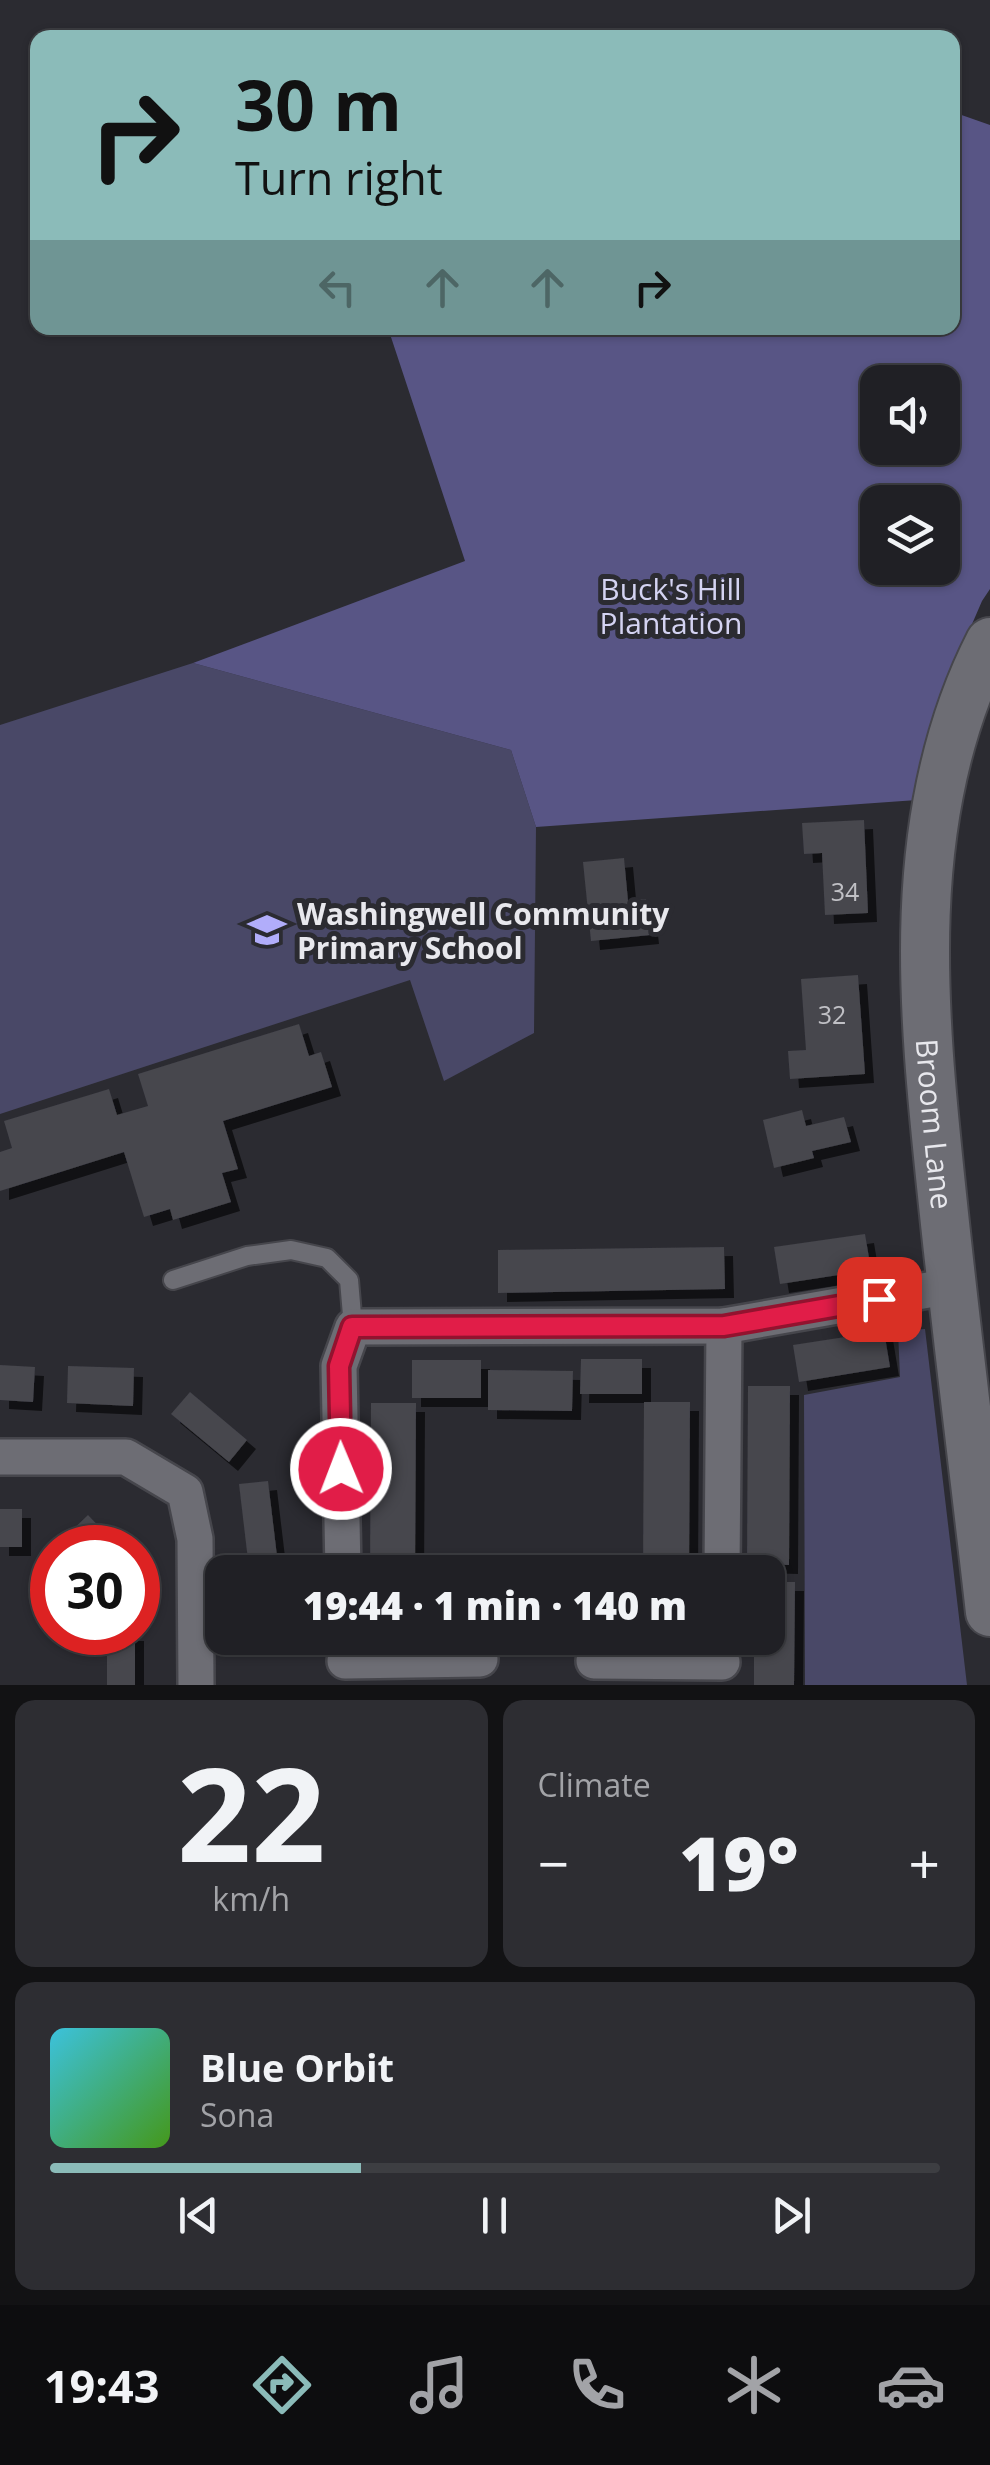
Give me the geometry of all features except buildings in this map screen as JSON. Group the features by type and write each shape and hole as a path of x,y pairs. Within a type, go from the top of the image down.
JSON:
{"street":[{"name":"Broom Lane","path":"990,642 948,748 932,827 924,956 928,1060 952,1286 975,1342 990,1612"},
{"path":"343,1555 339,1366 352,1327 724,1326 952,1286"},
{"path":"722,1555 724,1326"},
{"path":"0,1456 126,1457 185,1492 195,1539 196,1685"},
{"path":"345,1661 480,1659"},
{"path":"594,1661 722,1661"}],"lane":[{"path":"173,1280 247,1256 291,1250 327,1258 350,1280 352,1327"}],"shaded area":[{"path":"193,663 511,750 536,827 534,1033 444,1081 410,980 0,1114 0,725"},
{"path":"925,1329 967,1685 805,1685 804,1395 900,1377 898,1331"}],"green space":[{"name":"Buck's Hill Plantation","path":"960,114 990,125 990,589 947,682 929,740 917,800 536,827 511,750 193,663 465,561 390,335 960,335"}],"place":[{"name":"Washingwell Community Primary School","path":"267,930"}],"route":[{"path":"341,1469 339,1366 352,1327 724,1326 879,1299"}]}
